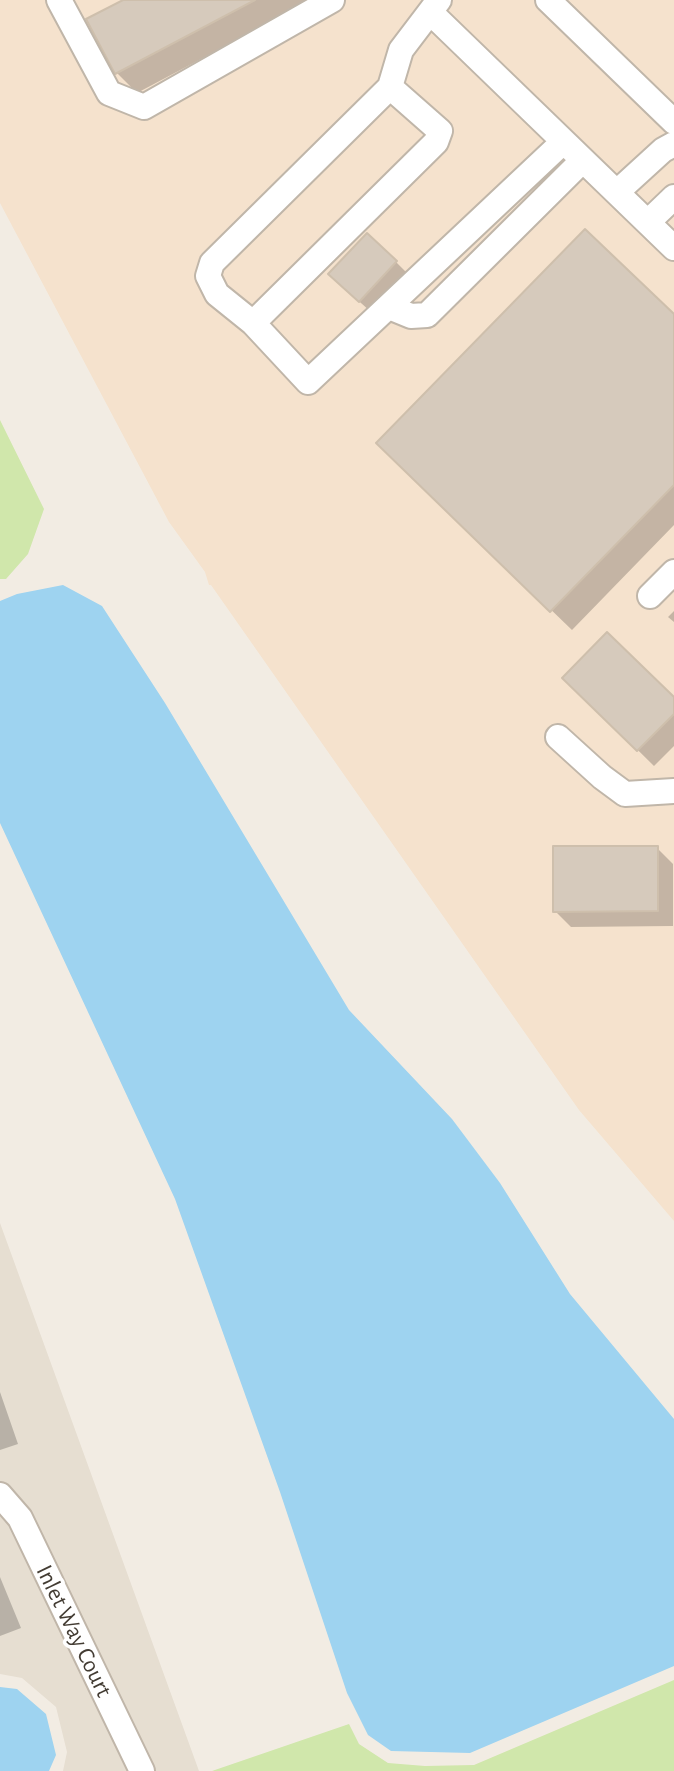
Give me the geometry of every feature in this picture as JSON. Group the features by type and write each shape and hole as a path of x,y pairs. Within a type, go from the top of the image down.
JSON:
{"street":[{"path":"62,1 109,93 144,107 332,0"},
{"path":"548,0 674,122"},
{"path":"563,142 309,382 253,323 217,294 208,276 212,263 390,87 401,50 434,6 563,142 649,221 674,248"},
{"path":"253,323 436,142 440,131 390,87"},
{"path":"617,192 663,150 674,144"},
{"path":"389,307 411,316 427,315 583,160"},
{"path":"649,221 674,197"},
{"path":"650,596 674,572"},
{"path":"558,737 625,794 674,791"},
{"name":"Inlet Way Court","path":"0,1495 20,1518 142,1771"}],"shaded area":[{"path":"0,0 674,0 674,1221 579,1110 209,585 205,572 169,522 0,203"},
{"path":"0,1223 199,1771 63,1771 67,1752 56,1707 22,1678 0,1674"}],"green space":[{"path":"0,420 44,509 28,554 6,579 0,579"},
{"path":"674,1680 674,1771 212,1771 349,1724 359,1744 388,1763 425,1766 474,1765"}],"water":[{"path":"63,585 102,606 165,703 349,1010 452,1119 500,1183 570,1294 674,1419 674,1666 470,1753 391,1751 368,1735 347,1693 280,1492 175,1199 0,823 0,601 17,594"},
{"path":"0,1687 17,1689 46,1714 56,1755 49,1771 0,1771"}],"building":[{"path":"123,0 255,0 115,74 86,19"},
{"path":"585,229 674,314 674,485 550,612 376,443"},
{"path":"367,233 397,261 359,302 328,274"},
{"path":"607,632 674,697 674,714 637,751 562,678"},
{"path":"553,846 658,846 658,911 553,912"}]}
